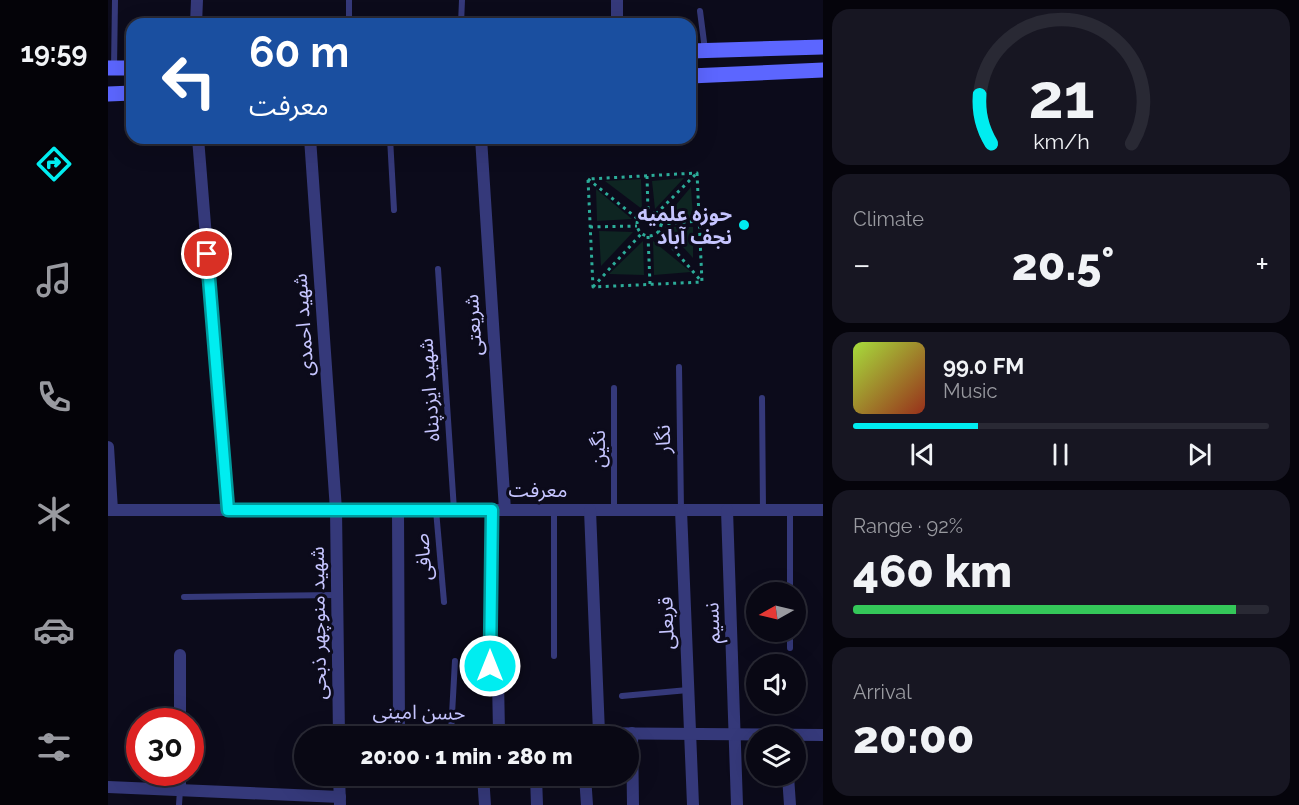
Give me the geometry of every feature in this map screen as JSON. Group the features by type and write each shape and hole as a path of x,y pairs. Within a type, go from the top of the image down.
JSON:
{"main road":[{"path":"697,50 823,47"},
{"path":"696,76 823,70"},
{"path":"108,94 126,93"}],"street":[{"path":"196,18 197,0"},
{"path":"617,0 617,18"},
{"path":"198,144 228,510"},
{"name":"شهید احمدی","path":"310,144 336,510"},
{"name":"شریعتی","path":"481,144 505,510"},
{"path":"108,447 110,510"},
{"name":"معرفت","path":"110,510 823,510"},
{"name":"شهید منوچهر ذبحی","path":"336,510 339,726"},
{"path":"398,510 399,726"},
{"path":"492,510 490,666 498,680 499,726"},
{"path":"590,510 599,726"},
{"name":"قربعلی","path":"681,510 693,805"},
{"name":"نسیم","path":"727,510 737,805"},
{"path":"180,654 180,708"},
{"name":"حسن امینی","path":"639,733 746,734"},
{"name":"حسن امینی","path":"806,735 823,735"},
{"path":"108,787 340,801 339,786"},
{"path":"484,786 485,805"},
{"path":"536,786 537,805"},
{"path":"586,786 587,805"},
{"path":"633,786 633,805"},
{"path":"789,786 790,805"}],"lane":[{"path":"111,68 115,0"},
{"path":"349,0 349,18"},
{"path":"461,18 462,0"},
{"path":"697,50 700,11"},
{"path":"390,144 394,210"},
{"name":"شهید ایزدپناه","path":"438,269 454,510"},
{"name":"نگار","path":"678,367 681,510"},
{"name":"نگین","path":"614,388 614,510"},
{"path":"762,398 763,510"},
{"name":"صافی","path":"436,510 444,602"},
{"path":"554,510 554,656"},
{"path":"790,510 790,582"},
{"path":"184,597 337,595"},
{"path":"790,642 790,648"},
{"path":"451,726 455,661"},
{"path":"622,696 688,690"},
{"path":"179,805 180,790"}],"path":[{"path":"588,178 697,173"},
{"path":"656,214 697,173"},
{"path":"697,173 702,282"},
{"path":"647,176 648,212"},
{"path":"588,178 638,219"},
{"path":"588,178 593,287"},
{"path":"648,236 642,233 637,226 638,219 648,212 656,214"},
{"path":"648,236 658,231 660,224 656,214"},
{"path":"660,224 699,221"},
{"path":"590,227 637,226"},
{"path":"658,231 702,282"},
{"path":"593,287 642,233"},
{"path":"648,236 650,284"},
{"path":"593,287 702,282"}],"green space":[{"path":"684,178 655,209 652,181"},
{"path":"641,179 642,209 605,181"},
{"path":"691,187 693,218 664,219"},
{"path":"596,189 632,219 597,221"},
{"path":"665,227 693,227 693,258"},
{"path":"599,231 633,232 601,266"},
{"path":"643,241 644,275 609,274"},
{"path":"653,241 691,272 654,275"}],"place":[{"name":"حوزه علمیه نجف آباد","path":"744,225"}],"route":[{"path":"207,254 228,510 492,510 490,666"}]}
